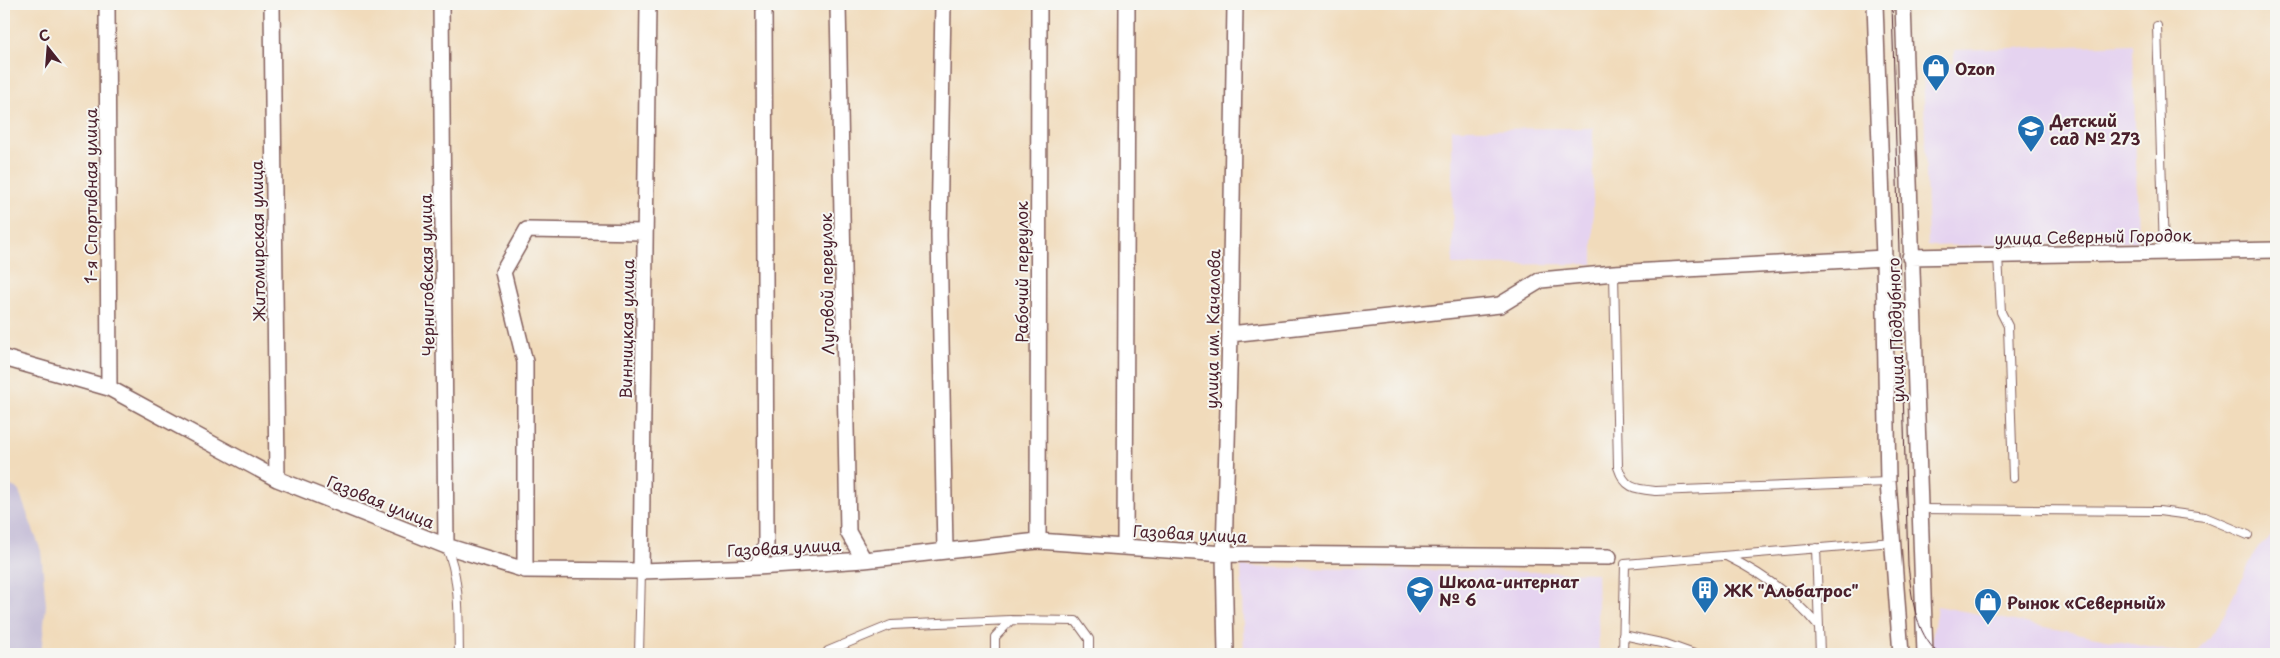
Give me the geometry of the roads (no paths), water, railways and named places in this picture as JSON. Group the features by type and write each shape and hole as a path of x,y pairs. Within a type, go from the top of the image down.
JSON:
{"street":[{"name":"1-я Спортивная улица","path":"107,4 109,388"},
{"name":"Житомирская улица","path":"272,4 277,478"},
{"name":"Черниговская улица","path":"441,4 446,546"},
{"name":"Винницкая улица","path":"640,571 648,4"},
{"path":"757,567 766,544 764,4"},
{"name":"Луговой переулок","path":"838,4 848,532 864,560"},
{"path":"943,4 939,235 945,550"},
{"name":"Рабочий переулок","path":"1038,541 1039,4"},
{"path":"1125,547 1127,4"},
{"name":"улица им. Качалова","path":"1226,654 1224,554 1230,334 1235,4"},
{"name":"улица Поддубного","path":"1875,4 1884,258 1888,482 1901,654"},
{"name":"улица Поддубного","path":"1903,4 1910,257 1925,654"},
{"path":"525,570 525,362 502,272 527,230 644,232"},
{"name":"улица Северный Городок","path":"1910,257 2276,250"},
{"path":"1230,334 1500,305 1541,280 1614,273 1884,258"},
{"name":"Газовая улица","path":"4,358 109,388 277,478 446,546 525,570 640,571 757,567 864,560 1038,541 1224,554 1609,557"}],"lane":[{"path":"2157,26 2164,252"},
{"path":"1998,256 2001,312 2008,326 2013,478"},
{"path":"1614,273 1618,467 1625,482 1632,488 1656,491 1888,482"},
{"path":"1920,510 2159,511 2205,518 2248,535"},
{"path":"1623,654 1625,564 1893,542"},
{"path":"446,546 453,563 456,585 459,654"},
{"path":"1816,548 1820,654"},
{"path":"1726,556 1777,586 1796,602 1818,626"},
{"name":"Винницкая улица","path":"639,654 640,571"},
{"path":"995,654 995,636 1011,620"},
{"path":"828,654 828,651 891,625 1011,620 1076,621 1089,639 1089,654"},
{"path":"1623,635 1666,644 1694,654"}],"tram line":[{"path":"1892,4 1908,565 1913,601 1919,624 1924,635 1939,654"}],"place":[{"name":"Ozon","path":"1936,92"},
{"name":"Детский сад № 273","path":"2031,153"},
{"name":"Школа-интернат № 6","path":"1420,614"},
{"name":"ЖК \"Альбатрос\"","path":"1705,614"},
{"name":"Рынок «Северный»","path":"1988,626"}]}
